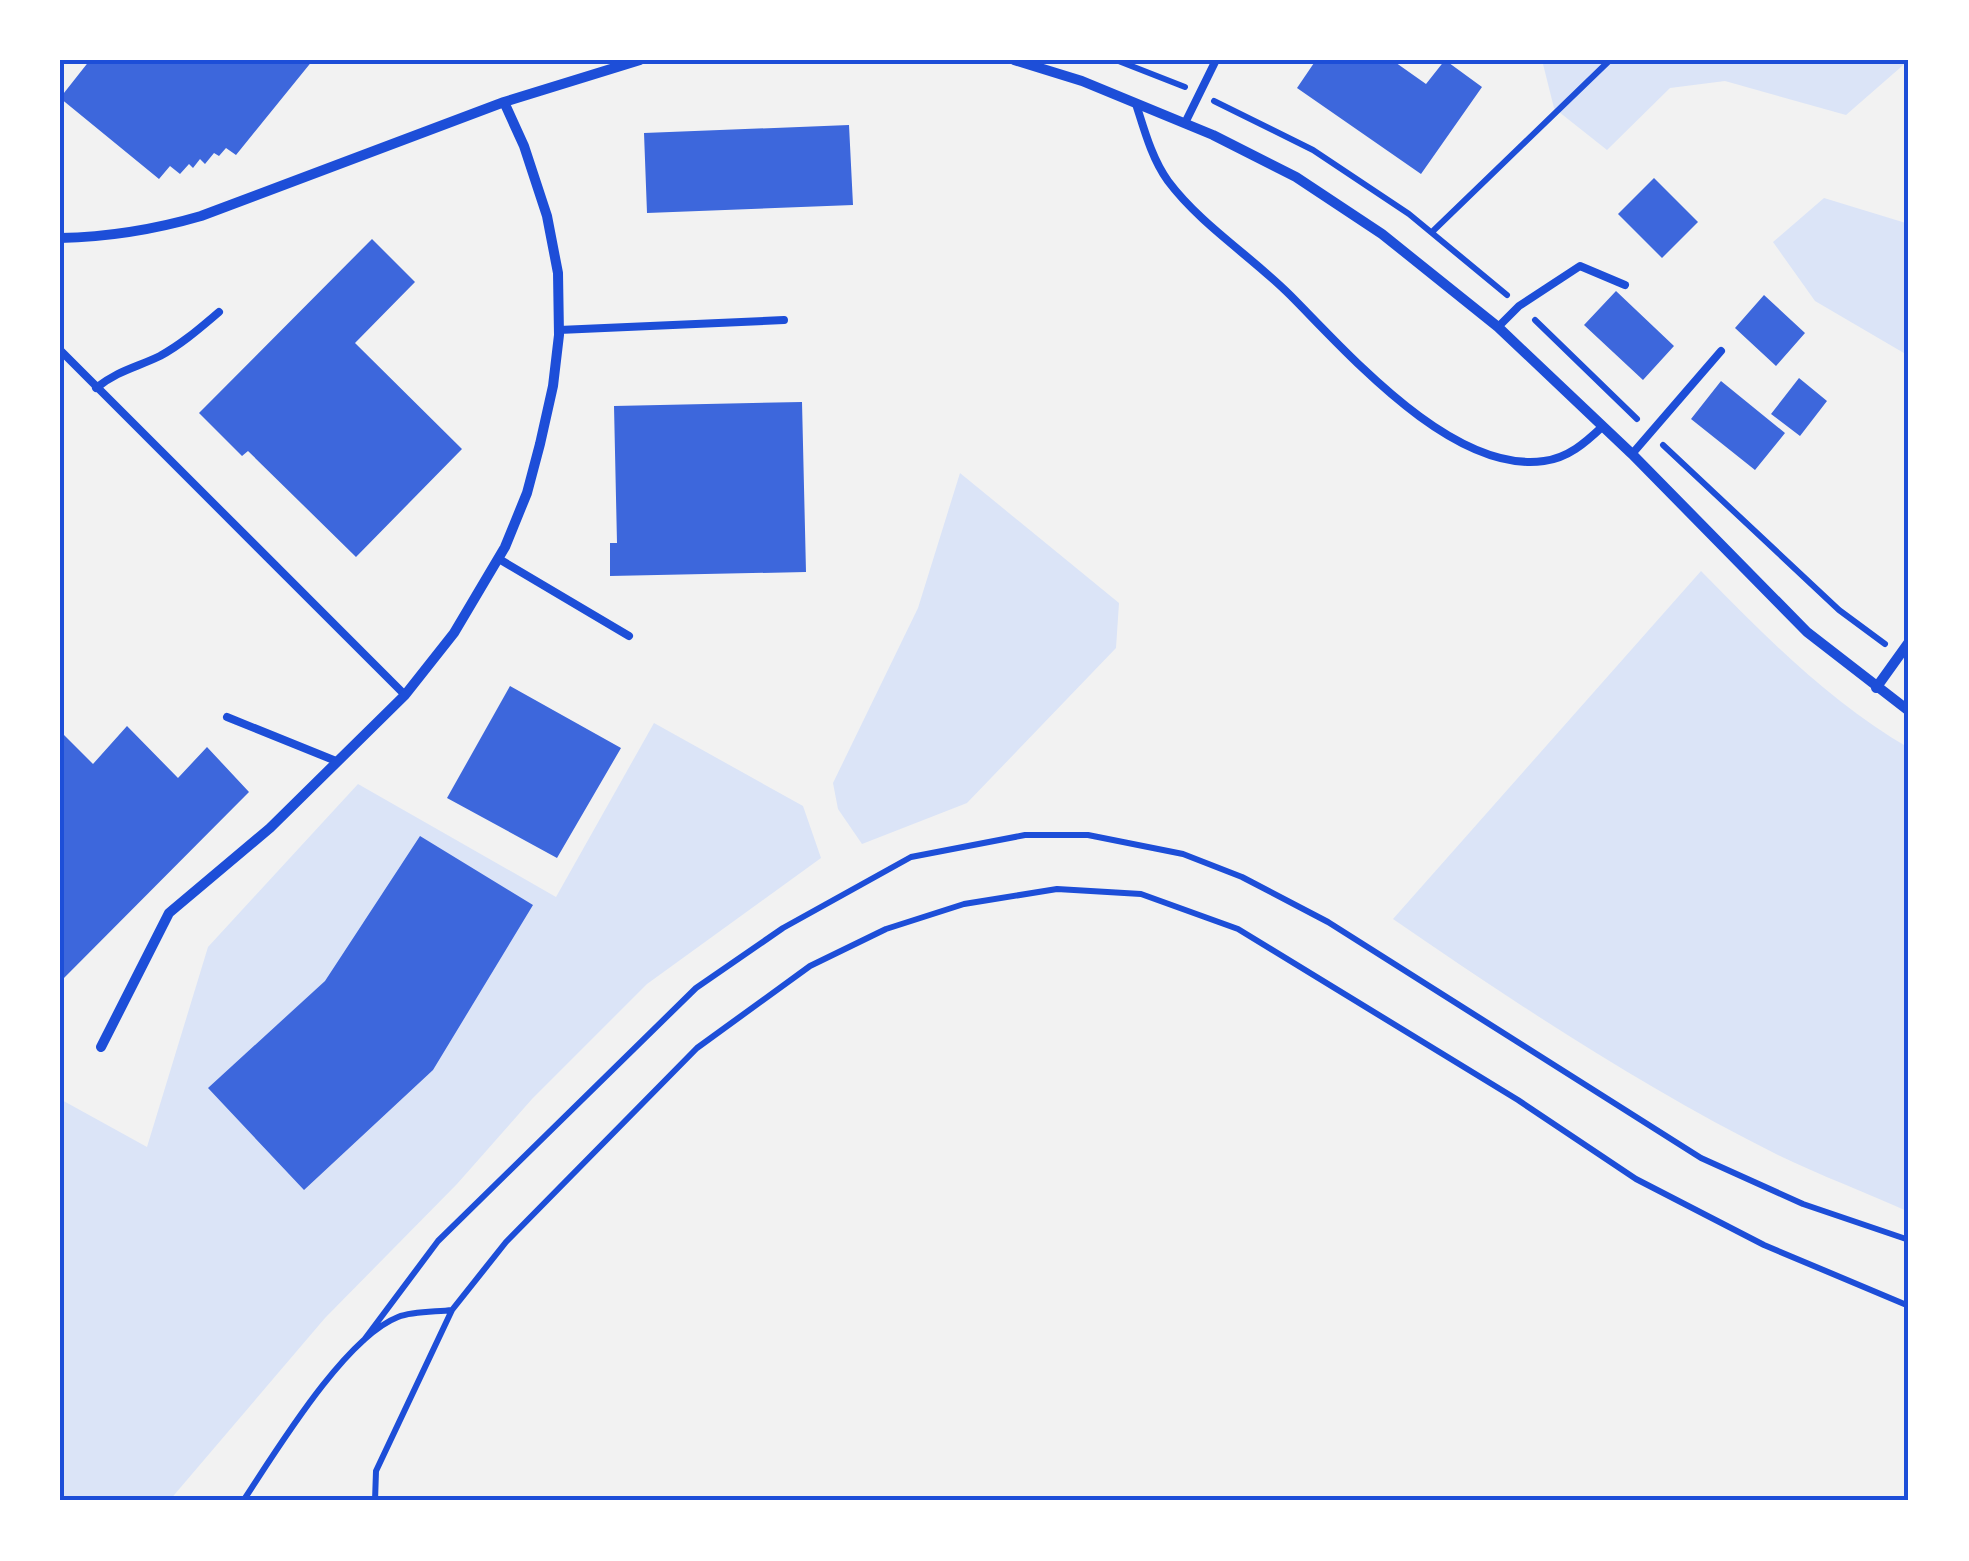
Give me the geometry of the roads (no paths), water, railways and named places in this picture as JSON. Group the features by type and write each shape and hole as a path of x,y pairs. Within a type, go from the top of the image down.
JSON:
{"street":[{"path":"60,238 112,237 201,216 504,102 640,60"},
{"path":"1014,60 1082,80 1186,122 1296,177 1382,234 1498,327 1632,454 1807,632 1909,711"},
{"path":"100,1047 169,913 270,828 405,695 454,633 499,560 527,493 536,460 554,386 559,330 558,274 548,216 504,102"},
{"path":"1876,688 1909,642"}],"lane":[{"path":"1186,122 1216,60"},
{"path":"1136,104 1167,180 1396,401 1443,432 1487,452 1518,460 1544,461 1563,454 1580,447 1602,427"},
{"path":"1498,327 1519,306 1580,266 1626,285"},
{"path":"96,388 117,371 140,365 176,346 219,312"},
{"path":"559,330 784,320"},
{"path":"60,350 405,695"},
{"path":"1632,454 1721,351"},
{"path":"499,560 630,636"},
{"path":"227,717 336,761"}]}
